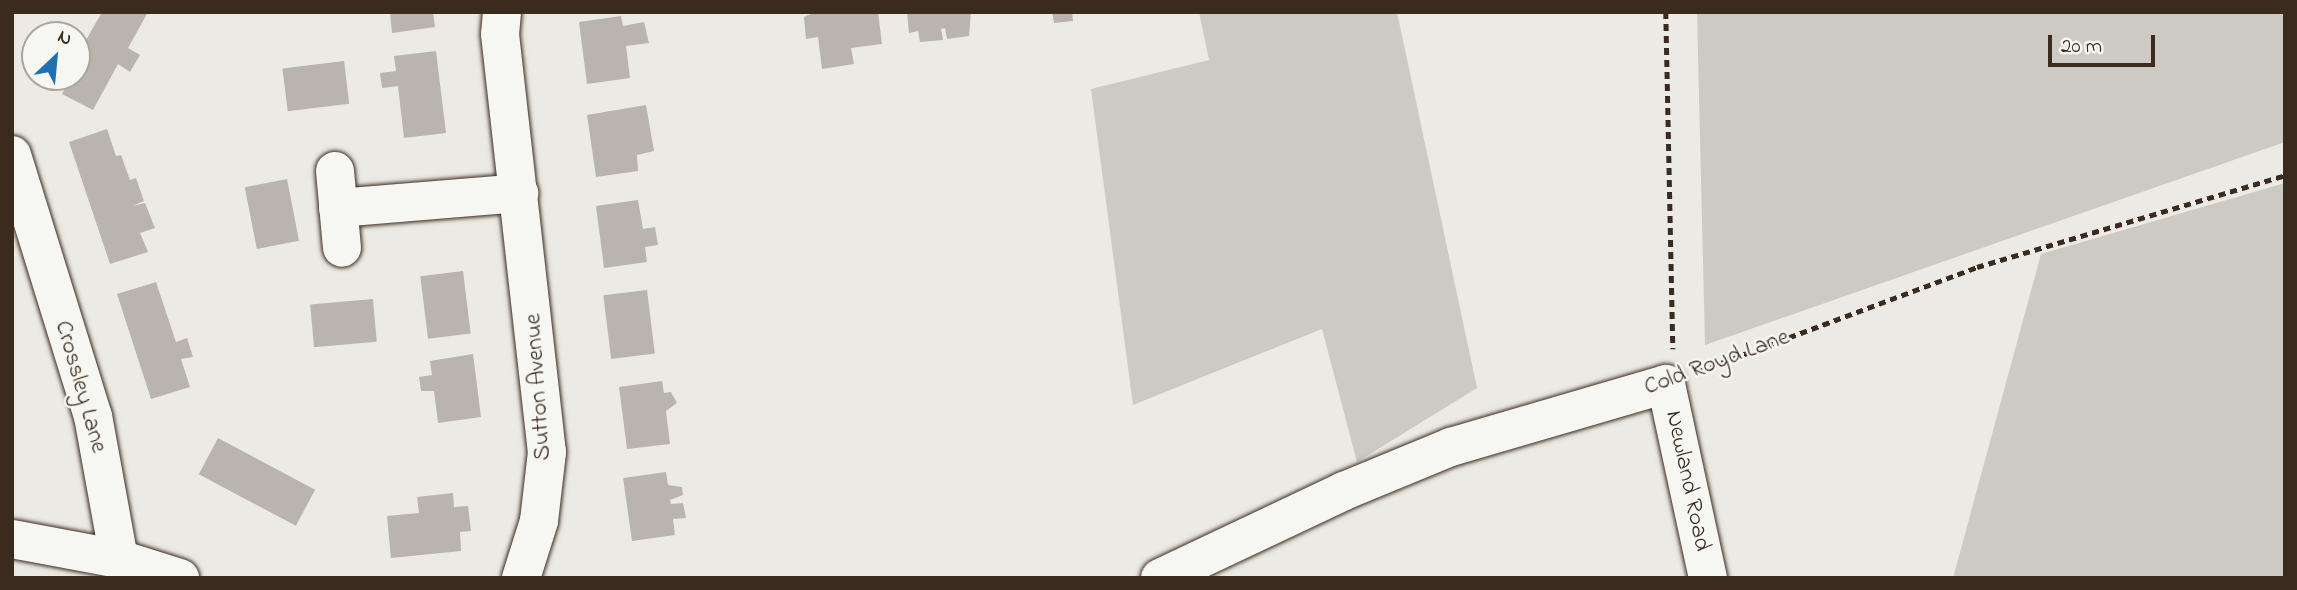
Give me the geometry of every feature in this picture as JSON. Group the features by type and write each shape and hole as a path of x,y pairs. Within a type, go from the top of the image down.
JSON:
{"street":[{"name":"Sutton Avenue","path":"502,12 500,34 547,452 539,521 521,578"},
{"name":"Crossley Lane","path":"12,155 93,416 119,559"},
{"path":"342,248 337,189 519,193"},
{"name":"Cold Royd Lane","path":"1160,578 1344,491 1451,447 1666,384"},
{"name":"Newland Road","path":"1666,384 1708,578"},
{"path":"12,539 119,559 180,578"}],"path":[{"path":"1666,12 1675,341 1666,384"},
{"name":"Cold Royd Lane","path":"1666,384 1978,267 2285,175"}],"shaded area":[{"path":"1199,12 1397,12 1477,388 1357,462 1322,329 1133,405 1091,89 1209,60"},
{"path":"1697,12 2285,12 2285,142 1705,345"},
{"path":"2285,183 2285,578 1953,578 2041,254"}],"building":[{"path":"102,12 148,12 128,48 140,55 130,72 118,64 93,110 62,94 63,91 91,91 91,31"},
{"path":"390,12 433,12 435,27 392,33"},
{"path":"815,12 878,12 882,44 851,48 854,64 822,69 818,37 806,39 804,17"},
{"path":"907,12 971,12 969,36 947,39 945,28 941,29 943,40 920,42 918,31 909,33"},
{"path":"1052,12 1072,12 1073,21 1054,23"},
{"path":"621,16 623,26 644,22 649,43 626,46 630,78 587,84 579,22"},
{"path":"436,51 446,133 404,138 398,86 382,88 380,73 396,71 394,56"},
{"path":"344,61 349,104 288,111 282,69"},
{"path":"646,105 654,151 637,155 638,171 596,177 587,115"},
{"path":"107,129 116,156 121,155 130,180 136,178 144,201 133,206 145,203 155,228 140,233 148,252 110,264 69,142"},
{"path":"287,179 299,241 257,249 245,187"},
{"path":"638,200 643,229 655,227 658,245 645,247 647,262 604,268 596,206"},
{"path":"463,271 471,334 428,339 420,276"},
{"path":"156,282 176,342 187,338 193,357 181,359 190,387 151,399 117,294"},
{"path":"647,290 655,354 611,359 603,295"},
{"path":"373,299 377,342 314,347 310,304"},
{"path":"473,354 481,417 438,423 434,391 421,391 419,377 432,375 430,361"},
{"path":"662,381 664,393 671,392 677,403 666,411 670,444 627,449 619,387"},
{"path":"218,438 315,490 296,526 199,474"},
{"path":"666,472 668,485 682,487 683,495 670,500 671,504 683,503 686,518 673,519 675,535 632,541 623,478"},
{"path":"453,493 454,507 468,506 471,531 460,532 461,551 391,558 387,516 419,513 417,497"}]}
